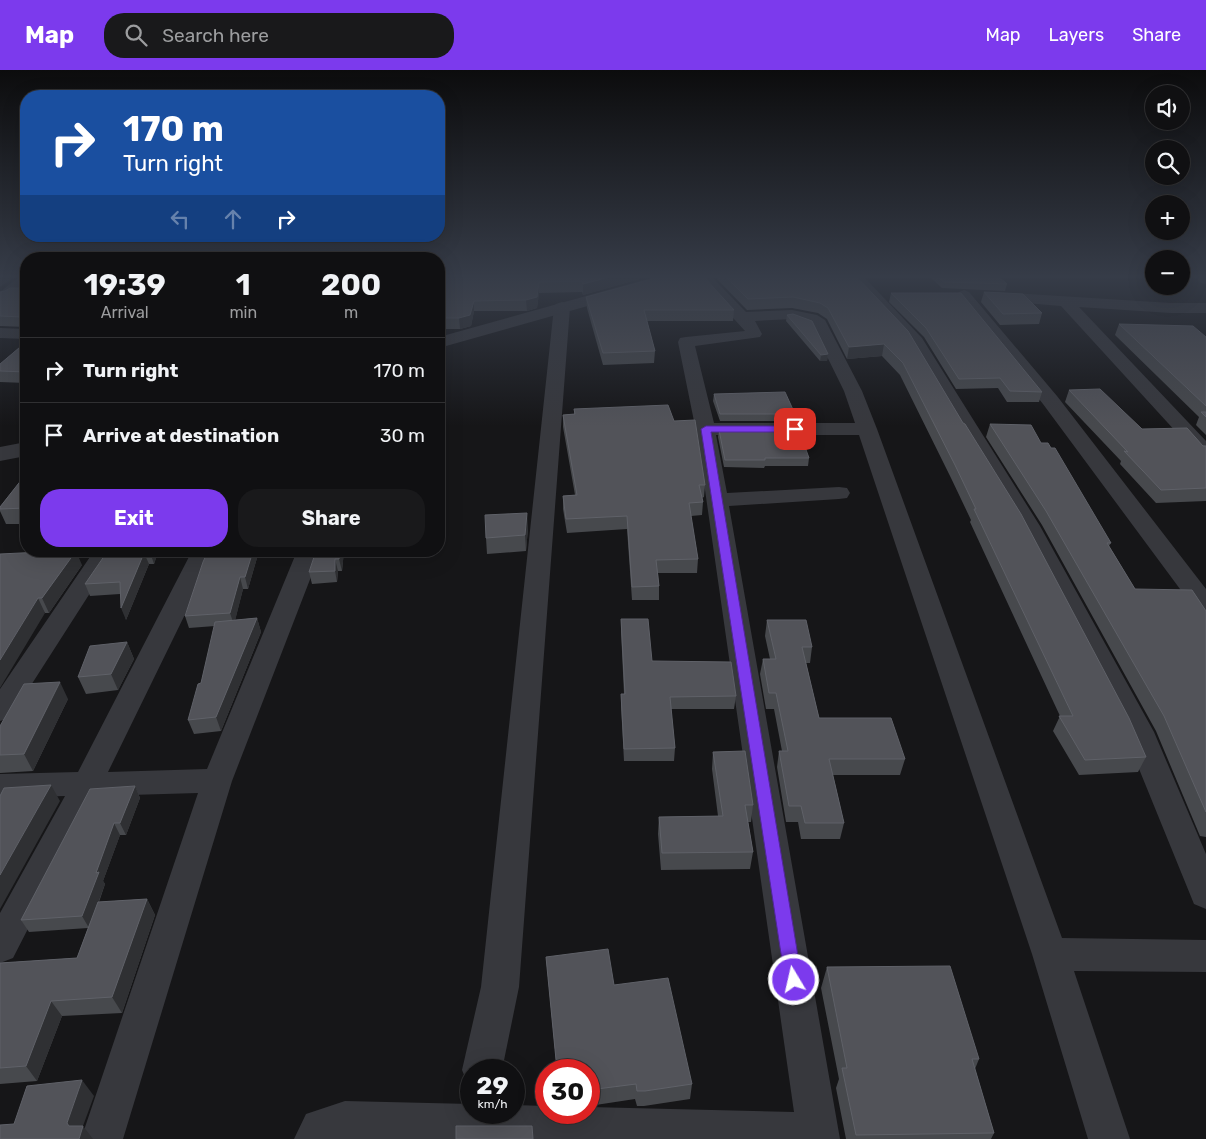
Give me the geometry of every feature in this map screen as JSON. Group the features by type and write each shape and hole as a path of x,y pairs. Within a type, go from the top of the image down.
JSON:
{"street":[{"path":"445,340 496,326"},
{"path":"484,1059 500,987 560,326"},
{"path":"525,1122 819,1136 706,429 686,342 754,334 751,326"},
{"path":"820,326 853,391 867,429 1050,954 1109,1139"},
{"path":"905,326 1030,526 1139,732 1206,894"},
{"path":"983,326 1056,408 1206,606"},
{"path":"1088,326 1206,453"},
{"path":"0,333 20,340"},
{"path":"706,429 867,429"},
{"path":"0,454 20,450"},
{"path":"717,500 839,493"},
{"path":"0,711 102,557"},
{"path":"0,947 87,784 201,557"},
{"path":"102,1139 217,781 307,557"},
{"path":"0,786 217,781"},
{"path":"1050,954 1206,956"},
{"path":"316,1139 320,1129 345,1122 460,1119"}],"building":[{"path":"595,326 648,326 655,351 603,353"},
{"path":"796,326 814,326 828,354 821,355"},
{"path":"838,326 903,326 908,331 963,423 1021,514 1129,718 1146,757 1085,760 1059,716 1073,716 974,509 976,509 955,465 903,363 884,344 849,347"},
{"path":"924,326 988,326 1042,392 1010,391 1000,378 959,379"},
{"path":"1121,326 1193,326 1206,337 1206,406"},
{"path":"20,347 20,372 0,371 0,364"},
{"path":"1100,389 1142,429 1187,428 1203,446 1206,446 1206,488 1161,490 1069,390"},
{"path":"785,392 795,414 720,414 714,394"},
{"path":"668,405 674,421 695,420 705,485 699,485 703,502 689,503 698,559 656,560 659,586 632,587 627,516 566,519 563,496 577,495 563,415 575,414 574,409"},
{"path":"990,424 1031,425 1041,443 1048,443 1051,448 1055,448 1111,543 1107,543 1135,589 1192,590 1206,611 1206,812 1164,716 1046,511"},
{"path":"719,430 799,430 809,458 725,460"},
{"path":"20,482 20,508 0,509"},
{"path":"527,513 525,535 486,538 485,515"},
{"path":"20,553 20,557 72,557 42,598 38,598 0,660 0,554"},
{"path":"104,557 142,557 121,608 120,582 85,584"},
{"path":"205,557 251,557 245,577 240,577 230,613 185,616"},
{"path":"314,557 339,557 339,559 335,559 335,571 309,572"},
{"path":"257,618 216,717 188,720 198,684 201,683 215,622"},
{"path":"621,619 648,619 652,661 731,662 736,696 670,697 675,748 624,749 621,694 625,694"},
{"path":"767,620 806,620 812,647 802,647 819,718 891,718 905,759 829,759 844,823 805,823 801,806 789,806 779,751 788,751 776,693 769,693 763,659 776,659"},
{"path":"127,642 111,674 78,677 90,646"},
{"path":"60,682 24,754 0,755 0,726 24,684"},
{"path":"745,751 753,805 745,805 753,852 662,853 659,817 723,816 713,752"},
{"path":"51,785 0,875 0,796 4,788"},
{"path":"135,786 120,823 114,823 96,873 99,872 82,916 21,920 90,789"},
{"path":"147,899 112,997 51,1001 26,1066 0,1068 0,963 77,958 98,902"},
{"path":"608,949 614,985 668,978 692,1084 645,1091 637,1091 636,1084 600,1089 600,1059 556,1059 546,957"},
{"path":"950,966 979,1059 972,1059 994,1133 856,1135 842,1068 847,1068 827,967"},
{"path":"82,1080 67,1123 69,1126 83,1126 79,1139 0,1139 0,1125 14,1124 27,1086"},
{"path":"456,1126 532,1126 533,1139 456,1139"}],"route":[{"path":"794,980 706,429 795,429"}]}
